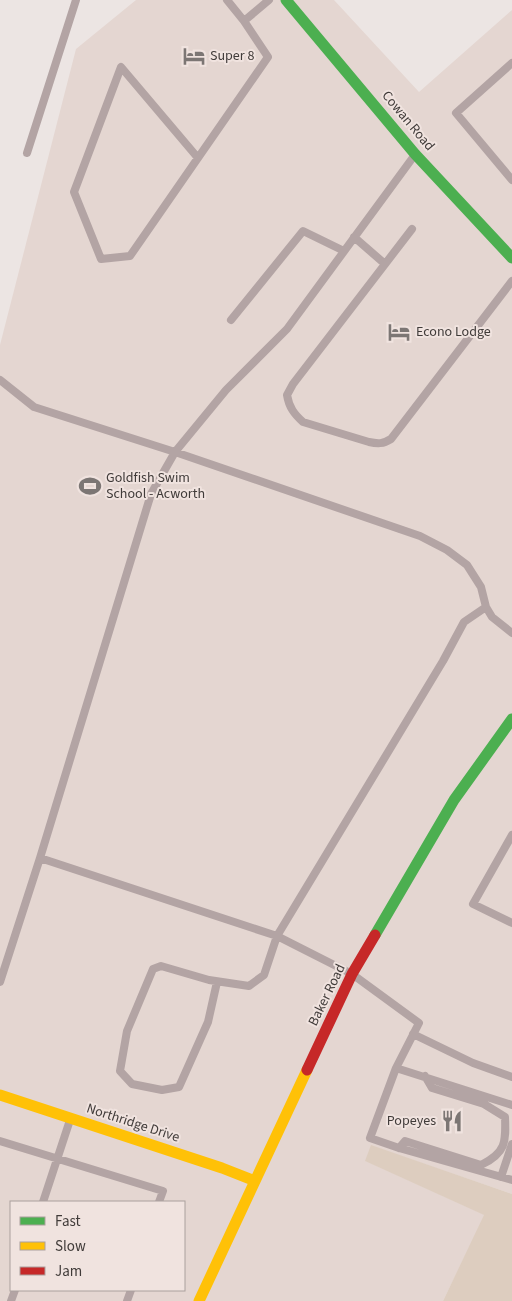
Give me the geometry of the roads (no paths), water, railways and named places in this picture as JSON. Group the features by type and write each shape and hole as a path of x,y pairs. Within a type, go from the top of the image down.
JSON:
{"main road":[{"name":"Cowan Road","path":"286,0 415,154 512,258"},
{"name":"Baker Road","path":"199,1301 352,974 454,800 512,719"},
{"name":"Northridge Drive","path":"0,1095 256,1181"}],"lane":[{"path":"27,153 76,0"},
{"path":"198,158 120,67 74,192 101,259 130,256 198,158 268,57 244,21 227,0"},
{"path":"244,21 270,0"},
{"path":"512,63 456,113 512,180"},
{"path":"0,982 40,858 151,494 175,452 226,390 287,329 415,154"},
{"path":"412,229 293,384 287,395 289,405 295,415 303,422 379,444 391,439 512,281"},
{"path":"231,320 303,231 344,251"},
{"path":"354,237 385,264"},
{"path":"0,380 34,407 175,452 420,536 447,550 467,565 480,587 486,607 492,617 512,633"},
{"path":"217,982 208,1022 179,1087 162,1090 132,1084 120,1071 127,1031 153,969 161,966 217,982 249,986 264,976 277,936 433,677 464,622 486,607"},
{"path":"512,835 473,904 512,922"},
{"path":"40,858 277,936 352,974 419,1023 396,1068 370,1138 512,1180"},
{"path":"412,1034 473,1063 512,1077"},
{"path":"396,1068 512,1104"},
{"path":"399,1148 405,1141 480,1165 494,1159 506,1140 505,1117 484,1104 432,1088 425,1076"},
{"path":"43,1201 71,1118"},
{"path":"0,1141 163,1191 159,1201"},
{"path":"501,1177 512,1144"}],"place":[{"name":"Super 8","path":"194,56"},
{"name":"Econo Lodge","path":"399,332"},
{"name":"Goldfish Swim School - Acworth","path":"90,486"},
{"name":"Popeyes","path":"452,1121"}]}
